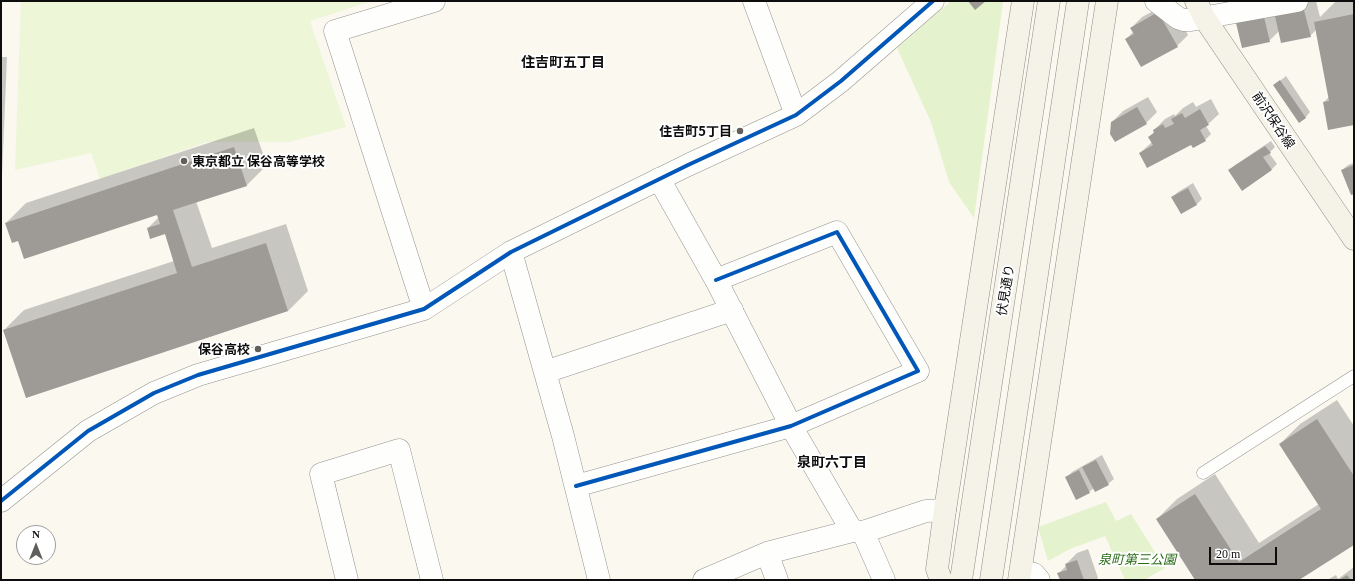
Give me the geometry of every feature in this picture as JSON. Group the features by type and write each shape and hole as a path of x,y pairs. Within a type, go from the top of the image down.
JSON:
{"main road":[{"path":"941,580 937,569 945,510 1023,1"},
{"name":"伏見通り","path":"961,580 1049,1"},
{"path":"992,580 1078,1"},
{"path":"1026,577 1107,1"},
{"name":"前沢保谷線","path":"1200,10 1354,239"}],"street":[{"path":"424,309 335,31 434,1"},
{"path":"754,1 796,114"},
{"path":"1,501 88,431 154,393 198,375 424,309 511,252 796,114 841,81 933,1"},
{"path":"1156,1 1178,18 1184,20 1200,10 1297,1"},
{"path":"660,179 732,310 791,426 858,532 884,580"},
{"path":"576,486 791,426 918,371 837,232 716,280"},
{"path":"511,252 576,486 599,580"},
{"path":"545,372 732,310"},
{"path":"347,580 321,474 399,450 432,580"},
{"path":"704,580 766,553 858,532 926,511 945,510"},
{"path":"766,553 777,580"}],"lane":[{"path":"1203,473 1354,376"}],"green space":[{"path":"21,1 372,1 310,21 346,127 289,142 207,142 100,179 91,153 15,170"},
{"path":"951,1 1003,2 974,218 949,182 931,122 897,48"},
{"name":"泉町第三公園","path":"1106,502 1116,521 1131,514 1165,568 1144,580 1125,580 1105,536 1070,549 1048,561 1038,527"}],"building":[{"path":"968,1 986,1 975,10"},
{"path":"1304,10 1311,37 1281,43 1275,16"},
{"path":"1158,12 1178,47 1141,67 1125,39 1134,34 1130,28"},
{"path":"1354,14 1354,125 1328,130 1323,102 1329,101 1314,22"},
{"path":"1264,17 1270,42 1242,48 1236,23"},
{"path":"1280,80 1306,118 1299,123 1273,85"},
{"path":"1137,107 1147,124 1115,142 1110,134 1111,122"},
{"path":"1200,109 1209,125 1200,130 1206,141 1193,148 1191,145 1147,168 1139,153 1153,145 1148,137 1154,133 1153,130 1163,124 1165,128 1174,124 1171,119 1182,113 1185,118"},
{"path":"1265,146 1271,153 1263,157 1272,170 1242,191 1228,170"},
{"path":"234,147 247,186 173,210 192,267 266,243 288,311 26,398 3,330 177,273 165,234 150,239 147,228 160,224 157,215 24,259 18,241 12,243 5,223"},
{"path":"1354,165 1354,194 1351,195 1341,170"},
{"path":"1188,188 1197,205 1181,214 1171,197"},
{"path":"1317,419 1354,476 1354,545 1299,580 1195,580 1156,519 1195,494 1239,562 1321,509 1279,444"},
{"path":"1096,460 1109,485 1095,492 1082,467"},
{"path":"1079,470 1090,493 1076,500 1065,477"},
{"path":"1077,560 1084,580 1060,580 1057,573 1067,570 1065,564"},
{"path":"1347,575 1351,580 1339,580"}],"cycle path":[{"path":"1,501 88,431 154,393 198,375 424,309 511,252 688,165 796,115 841,81 933,1"},
{"path":"576,486 791,426 918,371 837,232 716,280"}],"place":[{"name":"住吉町5丁目","path":"740,131"},
{"name":"東京都立 保谷高等学校","path":"184,161"},
{"name":"保谷高校","path":"258,349"}],"district":[{"name":"住吉町五丁目","path":"563,62"},
{"name":"泉町六丁目","path":"832,462"}]}
